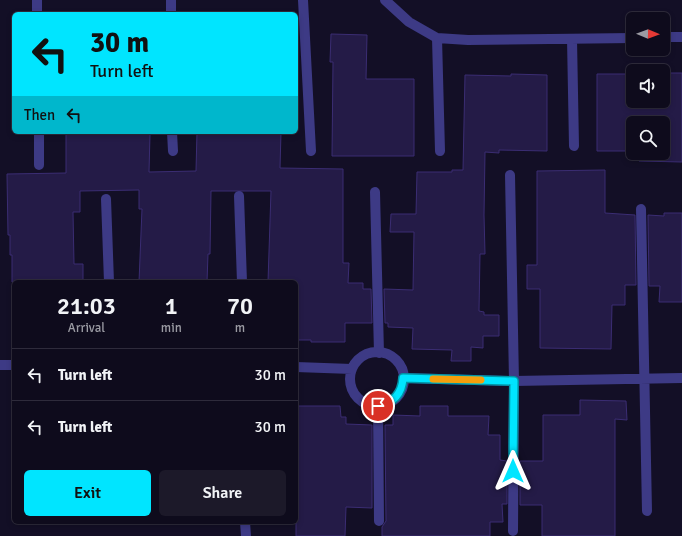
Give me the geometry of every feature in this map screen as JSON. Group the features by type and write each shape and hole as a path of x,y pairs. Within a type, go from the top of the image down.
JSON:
{"street":[{"path":"37,0 37,12"},
{"path":"171,0 171,12"},
{"path":"303,0 310,151"},
{"path":"385,0 409,22 437,38 468,40 626,38"},
{"path":"670,37 682,37"},
{"path":"437,38 440,151"},
{"path":"572,39 574,146"},
{"path":"39,134 39,165"},
{"path":"172,134 172,151"},
{"path":"510,175 514,381 513,531"},
{"path":"375,192 379,352"},
{"path":"239,196 242,280"},
{"path":"106,199 108,280"},
{"path":"641,209 647,511"},
{"path":"379,352 388,355 396,361 401,369 403,378 399,394 386,405 378,406 363,402 353,391 350,384 352,369 360,358 366,354 379,352"},
{"path":"0,365 12,365"},
{"path":"298,367 352,369"},
{"path":"403,378 514,381 682,378"},
{"path":"378,406 379,521"},
{"path":"245,524 246,536"}],"building":[{"path":"331,34 367,35 366,79 414,79 414,156 332,156 333,62 330,62"},
{"path":"670,73 682,73 682,162 639,161 670,160 670,116 626,116 626,151 597,151 597,74 626,74 626,108 670,108"},
{"path":"511,74 547,75 547,151 499,150 499,153 485,152 485,254 480,254 479,311 484,312 484,315 499,315 499,336 483,336 483,348 471,347 471,361 451,361 452,350 412,349 413,328 388,327 388,323 385,323 384,289 413,290 414,232 390,232 391,214 416,214 417,172 452,172 452,170 463,170 465,75 511,76"},
{"path":"66,134 150,134 149,172 196,171 197,134 281,134 280,168 343,169 343,263 349,263 348,283 363,283 363,289 371,289 372,323 345,323 345,342 311,342 311,340 298,340 298,280 268,280 271,191 211,191 210,254 208,254 207,280 139,280 142,209 139,209 139,190 80,191 80,212 73,212 74,264 83,264 83,280 12,280 12,255 10,255 10,235 8,235 7,174 66,173"},
{"path":"605,170 605,213 635,215 636,285 625,285 625,305 612,305 611,349 540,348 540,289 527,289 527,265 537,265 537,171"},
{"path":"664,213 682,213 682,302 659,302 660,286 649,286 648,215 664,216"},
{"path":"580,400 626,401 627,420 615,419 615,536 542,536 542,505 520,505 520,461 543,461 543,415 580,415"},
{"path":"298,406 340,406 341,417 346,417 346,424 372,425 372,508 346,507 345,536 296,536 296,524 298,524"},
{"path":"420,406 448,406 448,416 489,416 488,435 500,435 500,460 507,461 507,504 502,504 503,522 490,522 490,536 382,536 382,527 386,521 385,425 393,425 393,415 420,416"}],"slow traffic":[{"path":"433,379 481,380"}],"route":[{"path":"378,406 386,405 399,394 403,378 514,381 513,471"}]}
